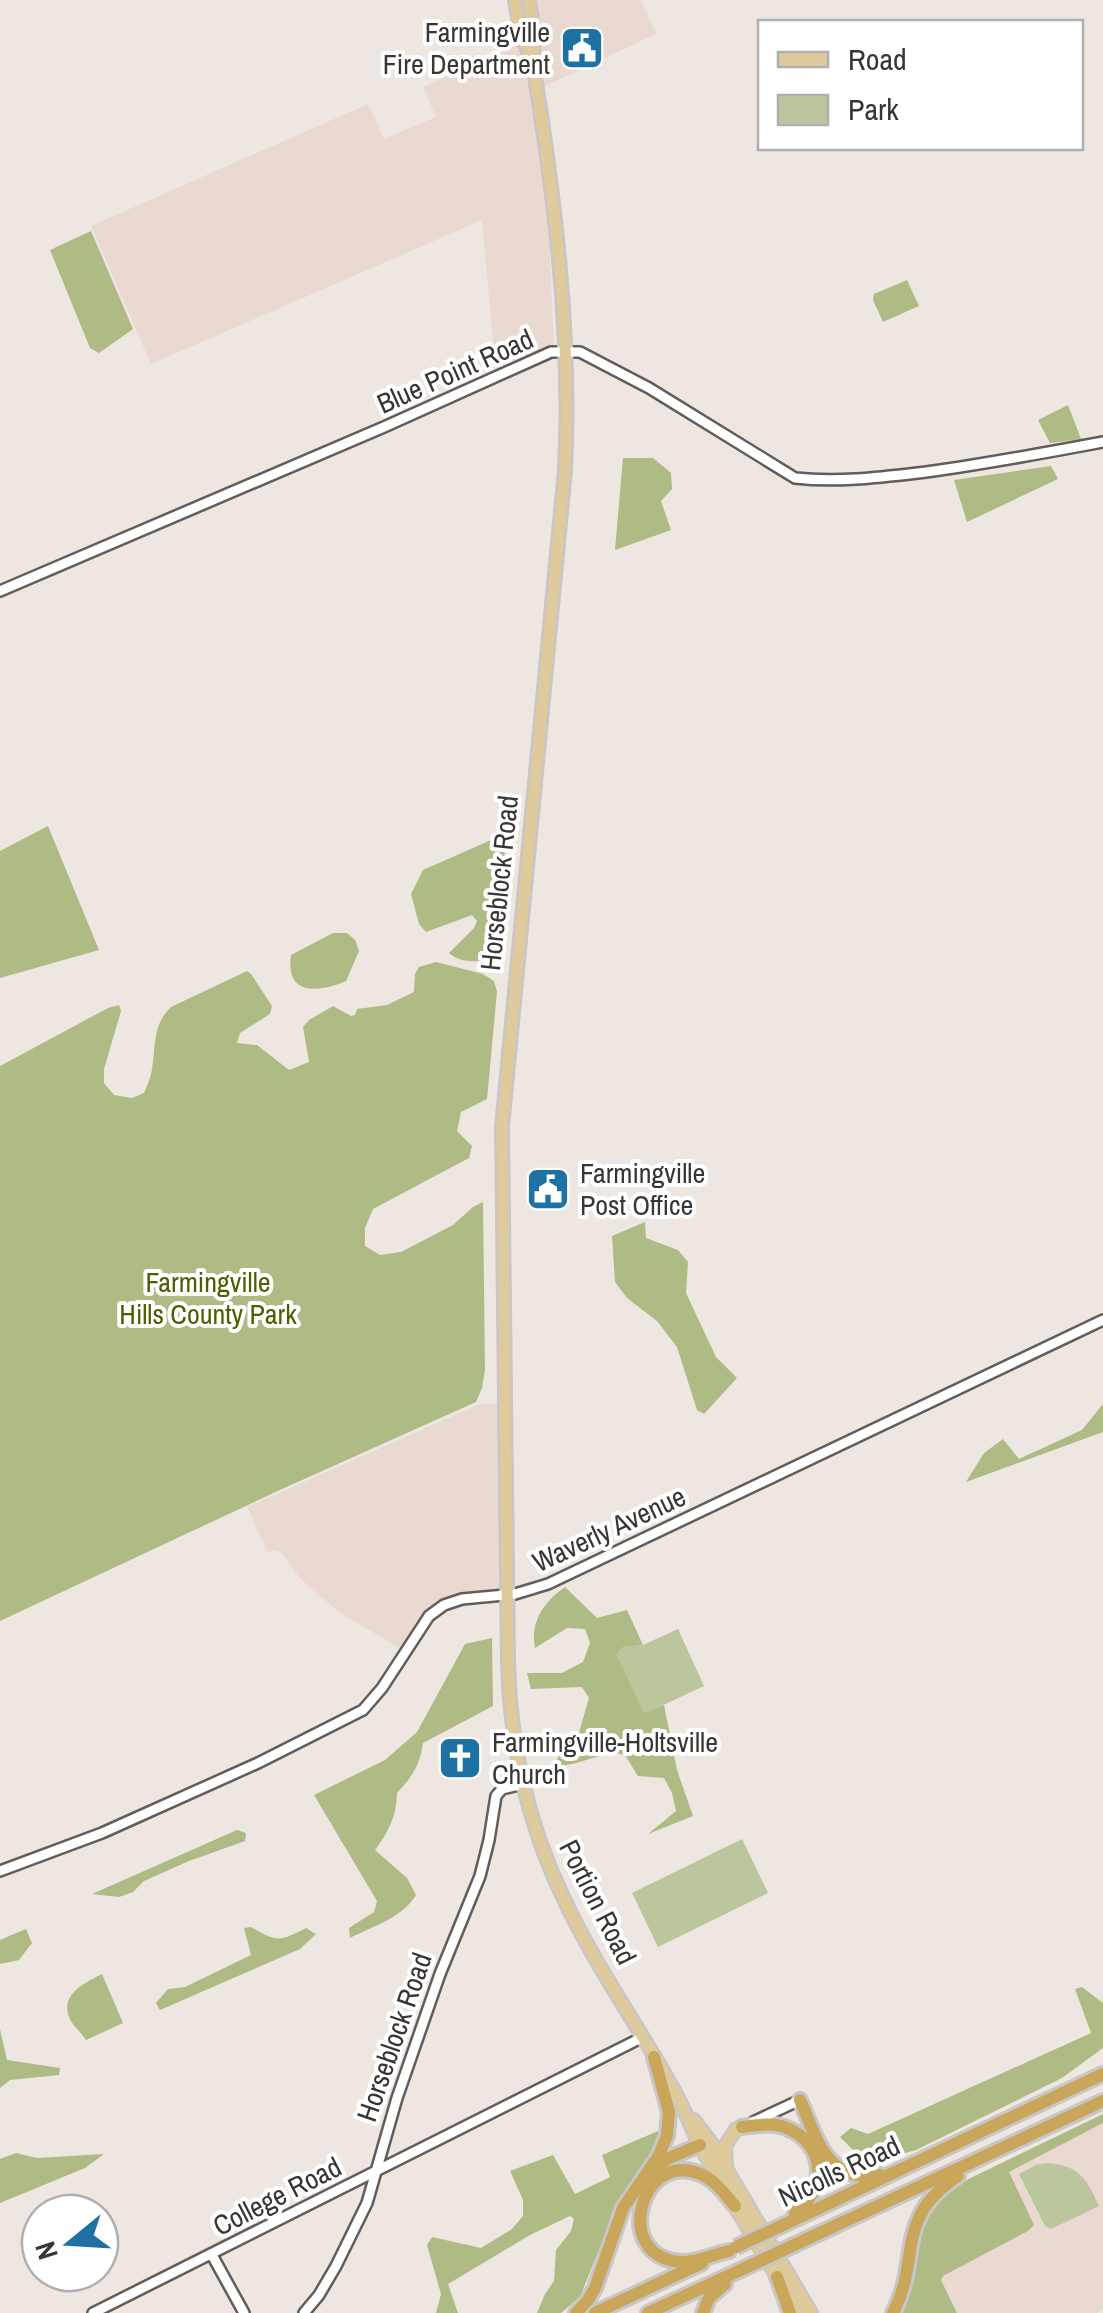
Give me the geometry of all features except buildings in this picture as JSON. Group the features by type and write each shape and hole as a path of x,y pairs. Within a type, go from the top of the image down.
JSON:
{"highway":[{"path":"576,2313 595,2288 630,2196 665,2143 669,2112 654,2057"},
{"name":"Nicolls Road","path":"595,2313 1103,2074"},
{"path":"800,2100 824,2152 836,2167 859,2177 888,2175"},
{"name":"Nicolls Road","path":"748,2268 1103,2100"},
{"path":"739,2128 771,2125 789,2129 814,2154 818,2172 812,2196 782,2223"},
{"path":"894,2313 904,2286 912,2232 929,2200 948,2183 1016,2142"},
{"path":"644,2176 669,2158 704,2143"},
{"path":"732,2249 689,2262 672,2260 648,2244 639,2221 644,2196 657,2181 684,2172 708,2178 735,2206"},
{"path":"648,2313 748,2268"},
{"path":"703,2313 718,2289 748,2268"},
{"path":"777,2277 794,2313"}],"main road":[{"name":"Horseblock Road","path":"515,0 522,40 532,58"},
{"name":"Horseblock Road","path":"511,1715 501,1178 503,1098 566,420 565,351 529,0"},
{"name":"Portion Road","path":"511,1715 523,1784 562,1896 777,2277"},
{"path":"727,2170 725,2146 739,2128"},
{"name":"Portion Road","path":"704,2143 727,2170 811,2313"}],"street":[{"name":"Blue Point Road","path":"0,591 551,352 580,352 649,388 794,478 886,477 976,466 1103,442"},
{"name":"Waverly Avenue","path":"0,1871 102,1834 348,1719 374,1698 429,1616 444,1605 548,1584 1103,1320"},
{"name":"Horseblock Road","path":"304,2313 345,2250 367,2203 396,2098 480,1876 496,1796 502,1789 523,1784"},
{"name":"College Road","path":"92,2313 643,2037"},
{"path":"704,2143 800,2100"},
{"path":"212,2255 244,2313"}],"shaded area":[{"path":"518,0 641,0 656,34 543,87 554,349 496,373 482,220 151,364 91,226 368,104 384,139 436,117 423,87 521,43"},
{"path":"505,1403 507,1595 444,1605 405,1651 342,1614 299,1577 282,1553 268,1552 247,1507 480,1404"},
{"path":"1103,2123 1103,2310 957,2313 942,2276 1034,2225 1008,2172"}],"green space":[{"path":"91,231 133,329 99,353 90,348 50,250"},
{"path":"907,280 919,306 883,322 874,294"},
{"path":"1068,405 1081,439 1050,443 1038,420"},
{"path":"623,458 653,458 671,473 672,489 661,501 671,530 615,550"},
{"path":"1051,466 1058,479 967,522 954,480"},
{"path":"48,826 99,950 0,978 0,851"},
{"path":"507,833 492,960 459,959 449,953 477,921 472,915 426,932 419,924 411,894 423,870"},
{"path":"333,933 347,933 359,951 346,981 315,989 298,984 290,968 291,955"},
{"name":"Farmingville Hills County Park","path":"436,962 483,974 494,981 497,992 487,1099 461,1112 457,1131 472,1146 469,1158 373,1209 365,1228 365,1246 380,1255 401,1252 453,1225 483,1202 485,1370 476,1402 0,1621 0,1066 119,1005 121,1011 104,1069 104,1083 114,1095 132,1098 144,1093 158,1028 171,1007 247,971 272,1006 270,1014 240,1033 237,1043 257,1045 289,1070 309,1062 303,1027 309,1020 333,1006 351,1016 357,1009 387,1005 414,992 419,967"},
{"path":"645,1222 646,1238 678,1250 688,1262 686,1293 716,1357 737,1378 704,1414 697,1410 677,1347 657,1321 627,1298 615,1282 612,1236"},
{"path":"1103,1404 1103,1432 966,1482 984,1453 1003,1439 1019,1459 1082,1430"},
{"path":"565,1587 597,1618 627,1610 643,1645 623,1647 616,1654 644,1713 664,1705 677,1770 693,1816 648,1834 676,1811 672,1793 664,1778 638,1776 625,1755 607,1754 555,1765 563,1745 578,1736 589,1698 582,1687 531,1689 527,1673 562,1673 583,1662 590,1643 585,1629 567,1628 535,1648 540,1613"},
{"path":"678,1629 704,1686 644,1714 615,1653"},
{"path":"492,1638 493,1706 423,1743 411,1776 397,1793 391,1823 375,1850 407,1878 416,1895 395,1916 350,1938 349,1928 374,1912 377,1901 314,1795 385,1760 417,1732 465,1644"},
{"path":"237,1830 246,1833 245,1841 144,1881 133,1892 119,1897 92,1894"},
{"path":"742,1839 768,1893 658,1947 632,1893"},
{"path":"244,1928 278,1938 306,1928 316,1934 300,1949 160,2010 156,2003 168,1989 185,1987 251,1955"},
{"path":"26,1929 32,1943 19,1960 0,1964 0,1940"},
{"path":"102,1974 123,2023 86,2040 71,2021 67,2004 75,1992"},
{"path":"1082,1987 1103,2003 1103,2048 1062,2078 916,2150 880,2160 862,2159 840,2137 851,2128 868,2134 1091,2033 1075,1989"},
{"path":"0,2029 7,2060 60,2068 59,2075 10,2080 0,2088"},
{"path":"1103,2114 1103,2123 1009,2172 1034,2225 943,2276 941,2280 957,2313 902,2313 910,2290 919,2233 936,2201 950,2188"},
{"path":"658,2131 658,2146 619,2200 580,2297 561,2313 537,2313 554,2281 556,2250 571,2231 574,2219 570,2216 448,2284 458,2313 436,2313 441,2294 427,2245 432,2237 481,2248 512,2229 523,2216 523,2200 510,2171 553,2155 575,2194 610,2177 602,2155"},
{"path":"16,2153 37,2158 104,2154 85,2168 0,2203 0,2159"},
{"path":"1046,2163 1074,2170 1099,2206 1051,2229 1045,2226 1019,2174"}],"place":[{"name":"Farmingville Fire Department","path":"582,48"},
{"name":"Farmingville Post Office","path":"548,1189"},
{"name":"Farmingville-Holtsville Church","path":"460,1758"}]}
